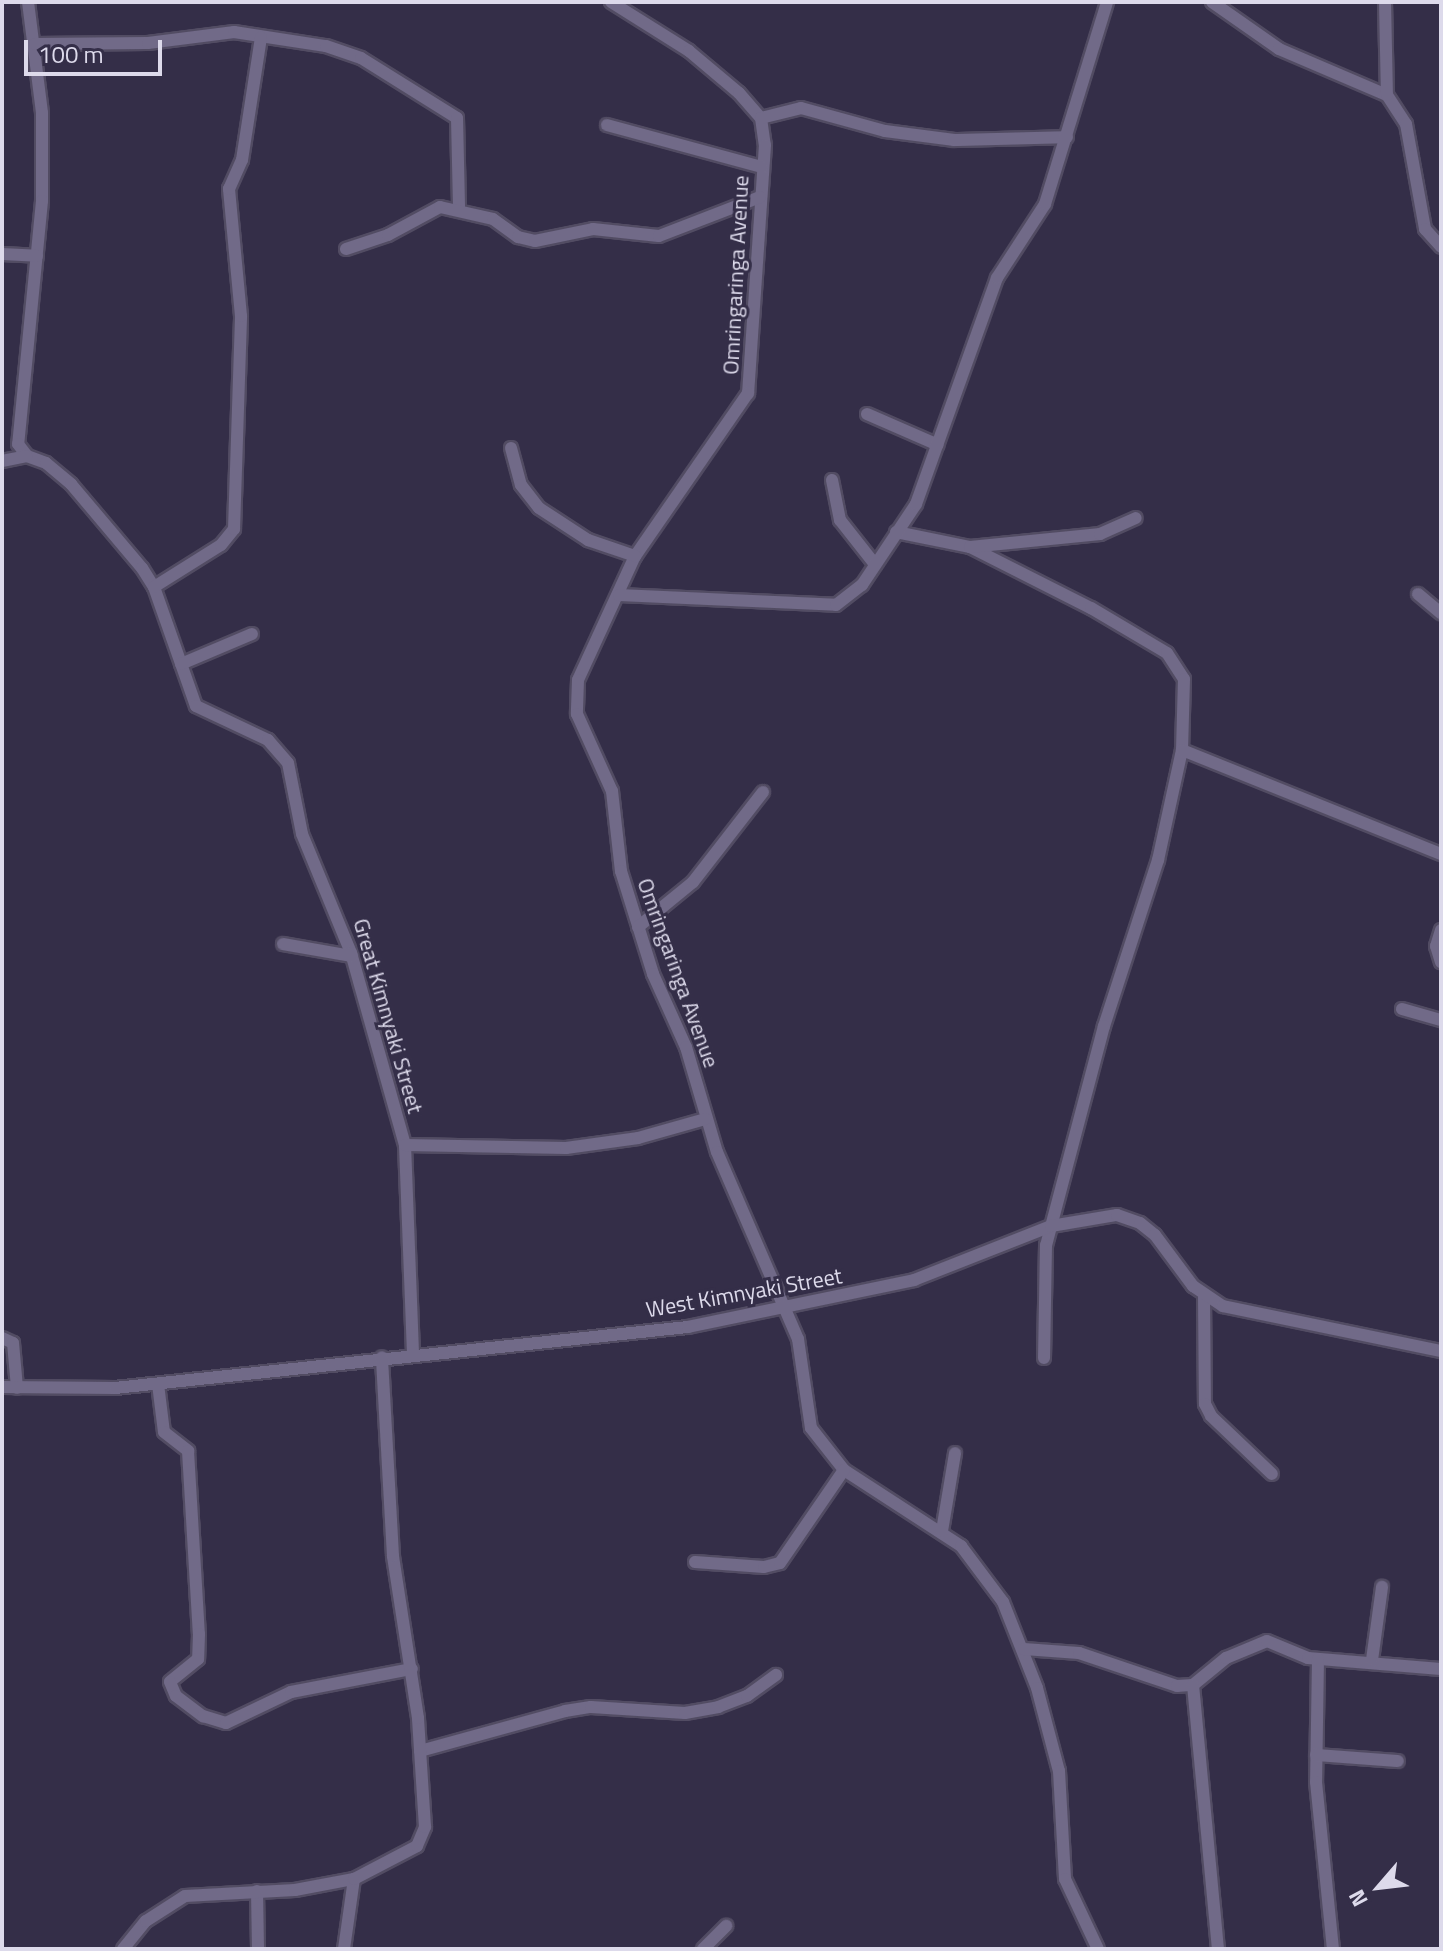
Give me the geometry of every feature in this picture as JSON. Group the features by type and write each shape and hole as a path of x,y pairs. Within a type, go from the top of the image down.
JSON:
{"street":[{"path":"2,461 27,456 16,432 37,256 43,162 35,44 28,2"},
{"path":"611,2 712,69 761,118 801,108 885,131 954,140 1067,137"},
{"path":"619,595 836,605 853,595 916,504 997,278 1045,204 1107,2"},
{"path":"1212,2 1279,49 1387,95"},
{"path":"1385,2 1387,95 1406,124 1425,229 1441,247"},
{"path":"35,44 148,43 218,32 326,46 361,58 452,112 460,131 459,209"},
{"path":"154,587 221,545 234,529 241,316 229,189 242,160 261,37"},
{"name":"Omringaringa Avenue","path":"761,118 762,167 748,393 635,556 578,680 575,705 612,791 621,871 658,988 686,1047 705,1119 803,1357 811,1428 844,1470 942,1531 988,1578 1024,1649 1063,1788 1065,1879 1098,1949"},
{"path":"607,125 762,167"},
{"path":"346,249 388,235 440,207 493,219 518,237 535,241 593,229 659,236 760,197"},
{"path":"2,254 37,256"},
{"path":"867,414 938,445"},
{"path":"511,448 521,485 539,508 588,540 635,556"},
{"name":"Great Kimnyaki Street","path":"27,456 46,463 71,484 154,587 196,706 268,740 282,753 293,780 302,834 352,956 405,1145 413,1355"},
{"path":"832,480 840,520 874,563"},
{"path":"970,547 1100,534 1136,518"},
{"path":"896,532 970,547 1143,637 1177,662 1184,679 1182,750 1158,860 1104,1026 1044,1258 1044,1358"},
{"path":"1418,594 1441,613"},
{"path":"181,664 252,634"},
{"path":"1182,750 1441,854"},
{"path":"638,927 693,882 763,792"},
{"path":"1441,930 1436,946 1441,962"},
{"path":"283,944 352,956"},
{"path":"1402,1009 1441,1020"},
{"path":"405,1145 566,1148 638,1138 705,1119"},
{"name":"West Kimnyaki Street","path":"2,1387 158,1384 382,1357 688,1327 950,1270 1051,1226 1092,1217 1128,1217 1155,1235 1204,1296 1258,1317 1441,1351"},
{"path":"1204,1296 1205,1404 1211,1416 1272,1474"},
{"path":"2,1338 13,1343 17,1388"},
{"path":"123,1949 146,1921 185,1896 354,1879 423,1840 420,1751 412,1669 393,1556 382,1357"},
{"path":"158,1384 164,1432 188,1451 199,1634 198,1659 170,1682 176,1696 203,1716 226,1723 291,1692 412,1669"},
{"path":"942,1531 955,1453"},
{"path":"695,1562 764,1567 780,1563 844,1470"},
{"path":"1372,1660 1382,1587"},
{"path":"1024,1649 1079,1653 1163,1683 1193,1685 1226,1658 1267,1641 1318,1659 1372,1660 1441,1669"},
{"path":"1318,1659 1316,1755 1319,1842 1333,1949"},
{"path":"420,1751 565,1711 591,1707 685,1713 718,1707 776,1675"},
{"path":"1193,1685 1218,1949"},
{"path":"1316,1755 1398,1761"},
{"path":"344,1949 354,1879"},
{"path":"257,1891 258,1949"},
{"path":"703,1949 726,1926"}]}
